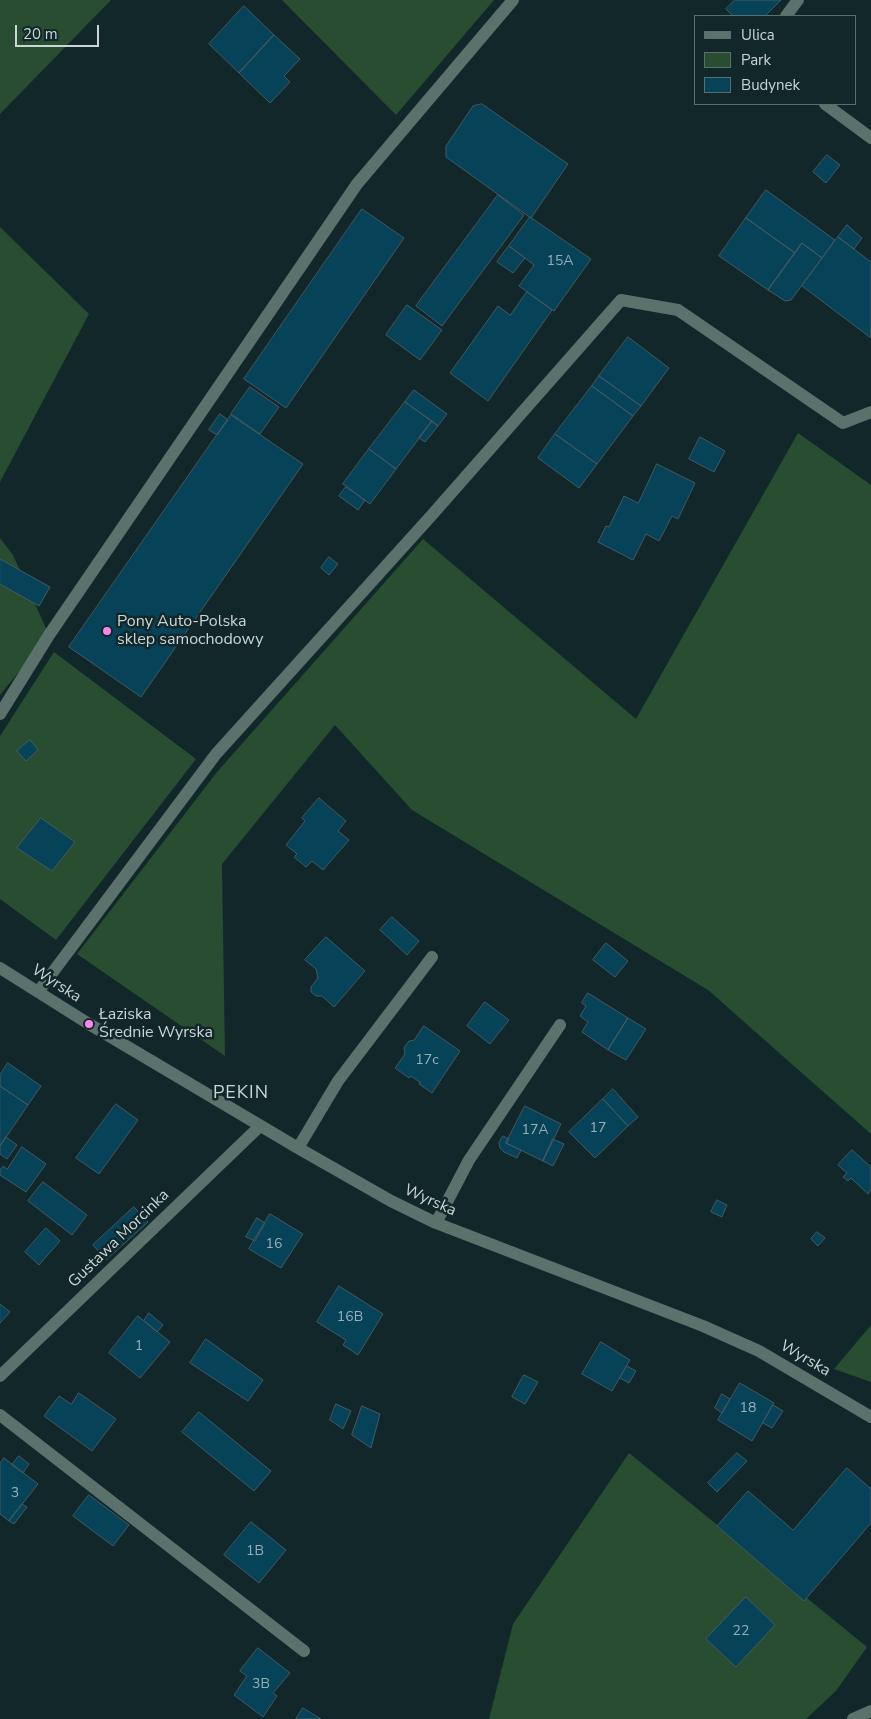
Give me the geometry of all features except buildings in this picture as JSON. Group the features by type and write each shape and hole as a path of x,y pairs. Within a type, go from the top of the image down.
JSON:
{"street":[{"path":"0,714 49,635 356,184 513,0"},
{"path":"787,15 798,0"},
{"path":"826,105 871,138"},
{"path":"38,992 216,754 431,516 621,300 678,310 843,423 871,412"},
{"path":"298,1148 338,1081 432,958"},
{"name":"Wyrska","path":"0,968 97,1029 391,1202 436,1223 719,1333 759,1351 871,1417"},
{"path":"436,1223 469,1160 560,1025"},
{"name":"Gustawa Morcinka","path":"0,1376 260,1126"},
{"path":"0,1415 304,1651"},
{"path":"854,1719 871,1711"}],"green space":[{"path":"0,0 111,0 0,114"},
{"path":"282,0 494,0 396,115"},
{"path":"0,227 89,314 0,482"},
{"path":"798,433 871,485 871,1134 708,990 412,810 335,725 222,864 225,1056 77,954 217,772 423,539 636,719"},
{"path":"0,538 13,555 49,635 0,695"},
{"path":"54,652 196,759 56,940 0,899 0,736"},
{"path":"871,1325 871,1382 834,1369"},
{"path":"629,1453 867,1647 836,1691 806,1719 489,1719 513,1624"}],"place":[{"name":"Pony Auto-Polska sklep samochodowy","path":"107,631"},
{"name":"Łaziska Średnie Wyrska","path":"89,1024"}],"district":[{"name":"PEKIN","path":"241,1094"}]}
